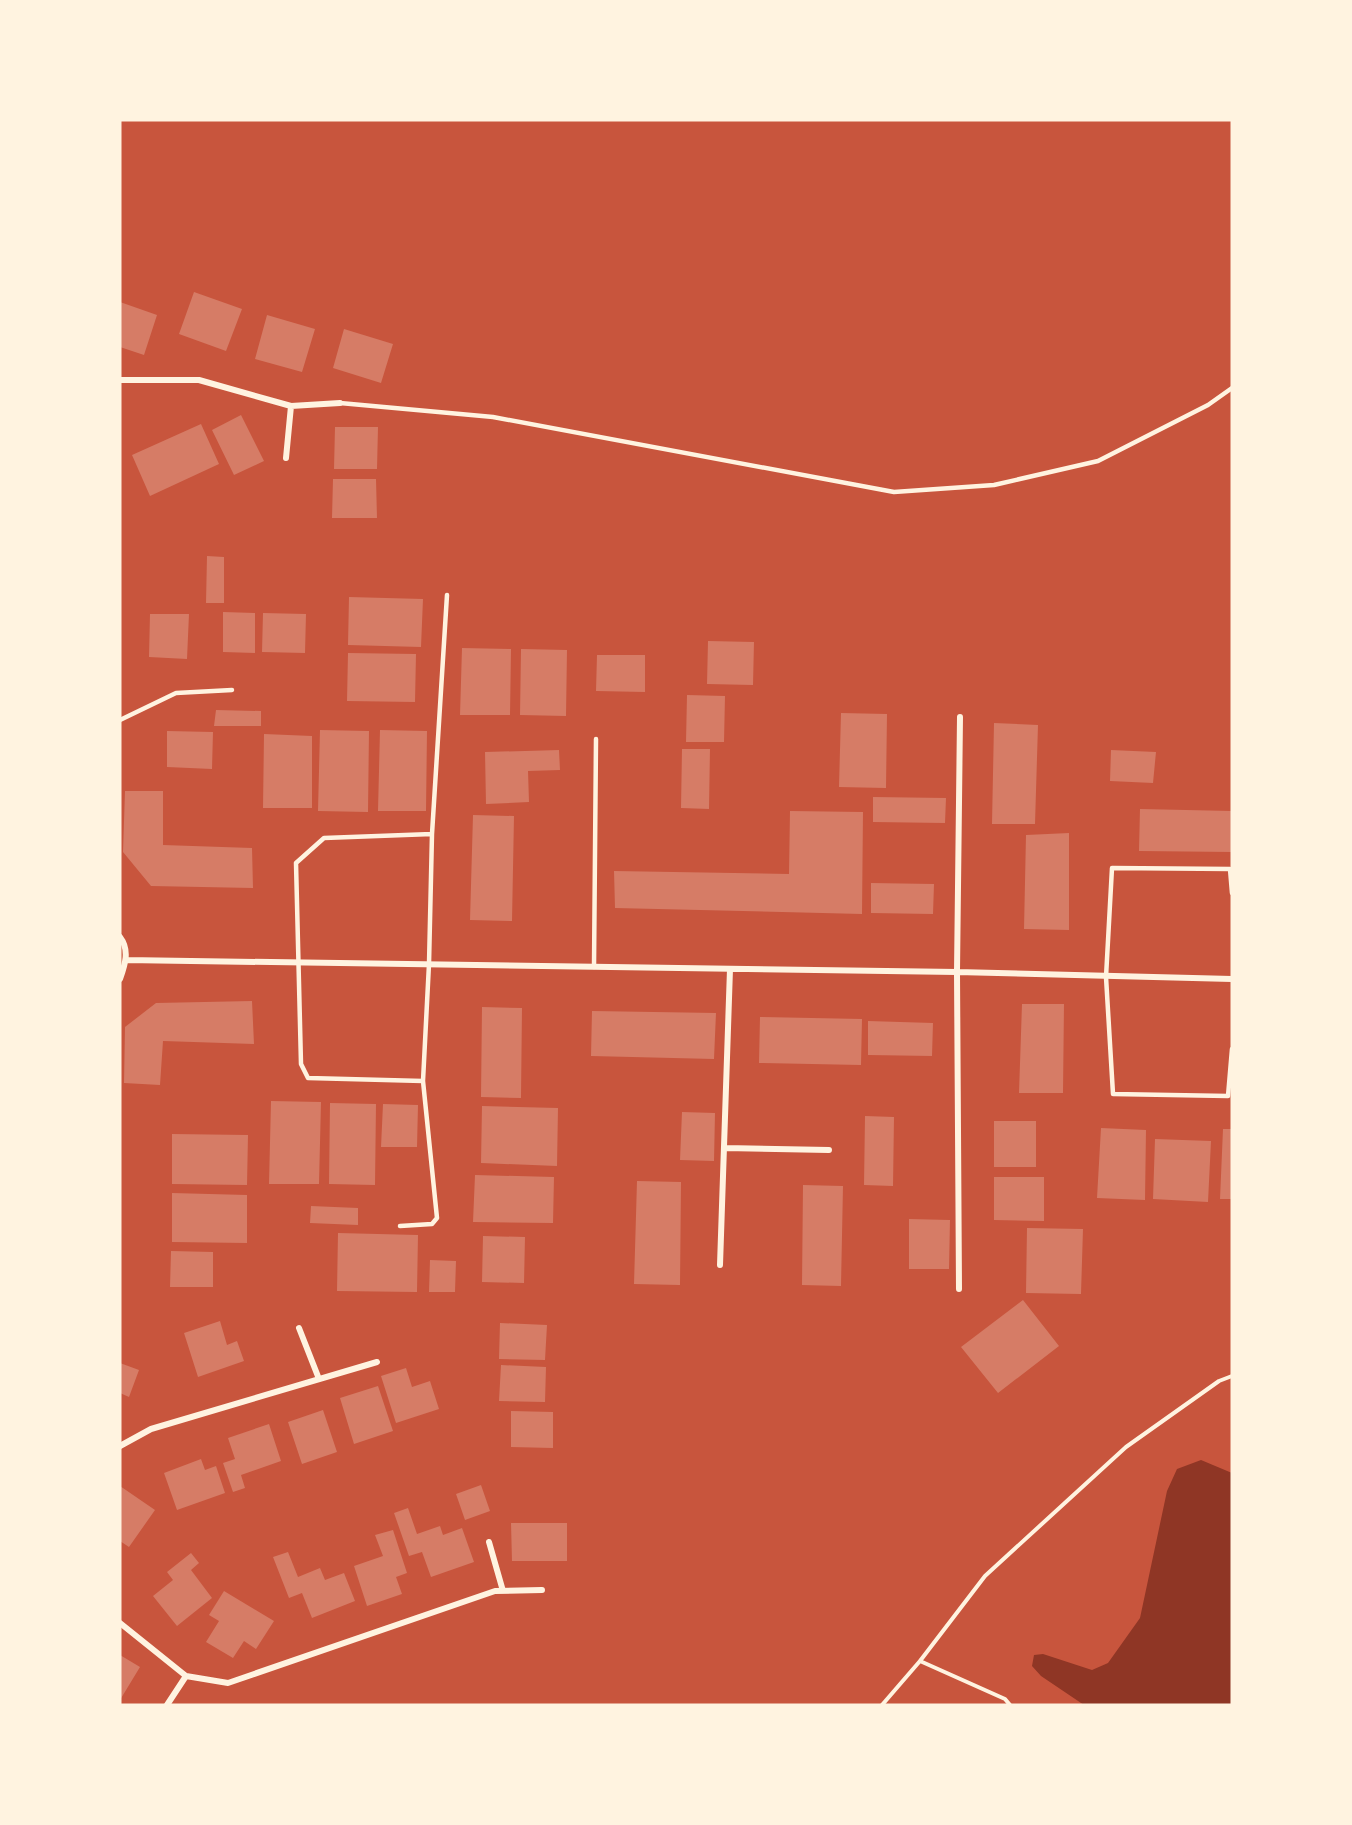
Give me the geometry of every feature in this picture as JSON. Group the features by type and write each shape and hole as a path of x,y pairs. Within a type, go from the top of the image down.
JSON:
{"street":[{"path":"120,380 199,380 291,406 340,403"},
{"path":"286,458 291,406"},
{"path":"958,1289 957,972 960,717"},
{"path":"120,937 123,941 126,960 120,979"},
{"path":"126,960 957,972 1232,979"},
{"path":"720,1265 730,969"},
{"path":"724,1148 829,1150"},
{"path":"299,1328 319,1379"},
{"path":"120,1446 151,1429 377,1362"},
{"path":"489,1542 503,1591"},
{"path":"120,1623 186,1676 228,1683 495,1591 542,1590"},
{"path":"166,1705 186,1676"}],"lane":[{"path":"340,403 493,417 894,492 994,485 1098,461 1208,405 1232,388"},
{"path":"399,1226 432,1224 437,1218 423,1081 432,834 447,595"},
{"path":"120,720 176,693 232,690"},
{"path":"594,967 596,740"},
{"path":"423,1081 308,1078 301,1064 296,863 324,838 432,834"},
{"path":"1232,893 1230,869 1112,868 1106,977 1113,1094 1228,1096 1232,1049"}],"path":[{"path":"882,1705 920,1661 985,1576 1126,1447 1219,1381 1232,1376"},
{"path":"920,1661 1005,1699 1010,1705"}],"shaded area":[{"path":"1201,1460 1232,1473 1232,1705 1084,1705 1041,1676 1032,1666 1034,1655 1043,1654 1092,1670 1108,1663 1140,1618 1167,1491 1177,1469"}],"building":[{"path":"194,292 242,309 226,351 179,334"},
{"path":"120,302 157,315 144,355 120,347"},
{"path":"267,315 315,329 302,372 255,359"},
{"path":"344,329 393,344 381,383 333,368"},
{"path":"241,415 264,461 234,475 212,430"},
{"path":"201,424 219,464 150,496 132,455"},
{"path":"335,427 378,427 377,469 334,469"},
{"path":"333,479 376,479 377,518 332,518"},
{"path":"207,556 224,557 224,603 206,603"},
{"path":"349,597 423,599 421,647 348,645"},
{"path":"223,612 255,613 255,653 223,652"},
{"path":"263,613 306,614 305,653 262,652"},
{"path":"150,614 189,614 187,659 149,657"},
{"path":"708,641 754,642 753,685 707,684"},
{"path":"462,648 511,649 510,715 460,715"},
{"path":"521,649 567,650 566,716 520,715"},
{"path":"348,653 416,654 415,702 347,701"},
{"path":"597,655 645,655 645,692 596,691"},
{"path":"687,695 725,696 724,742 686,742"},
{"path":"216,710 261,711 261,726 214,726"},
{"path":"841,713 887,714 886,788 839,787"},
{"path":"994,723 1038,725 1035,824 992,824"},
{"path":"320,730 369,731 368,812 318,811"},
{"path":"380,730 427,731 426,811 378,811"},
{"path":"167,731 213,732 212,769 167,767"},
{"path":"264,734 312,736 312,808 263,808"},
{"path":"682,749 710,749 709,809 681,808"},
{"path":"559,750 560,770 528,771 529,802 486,804 485,752"},
{"path":"1111,750 1156,752 1153,783 1110,781"},
{"path":"125,791 163,791 163,845 252,848 253,888 151,886 123,852"},
{"path":"873,797 946,798 945,823 873,822"},
{"path":"1140,809 1232,811 1232,852 1139,851"},
{"path":"790,811 863,812 862,914 615,908 614,871 789,874"},
{"path":"473,815 514,816 512,921 470,920"},
{"path":"1069,833 1069,930 1024,929 1026,835"},
{"path":"871,883 934,884 933,914 871,913"},
{"path":"252,1001 254,1044 163,1041 160,1085 124,1083 125,1027 156,1003"},
{"path":"1022,1004 1064,1004 1063,1093 1019,1093"},
{"path":"482,1007 522,1008 521,1098 481,1097"},
{"path":"592,1011 716,1013 714,1059 591,1056"},
{"path":"760,1017 862,1019 861,1065 759,1063"},
{"path":"868,1021 933,1023 932,1056 868,1055"},
{"path":"271,1101 321,1102 319,1184 269,1184"},
{"path":"330,1103 376,1104 375,1185 329,1184"},
{"path":"383,1104 418,1105 417,1147 381,1147"},
{"path":"482,1106 558,1108 557,1166 481,1163"},
{"path":"682,1112 715,1113 714,1161 680,1160"},
{"path":"865,1116 894,1117 893,1186 864,1185"},
{"path":"994,1121 1036,1121 1036,1167 994,1167"},
{"path":"1101,1128 1146,1130 1145,1200 1097,1198"},
{"path":"1223,1129 1232,1129 1232,1199 1220,1199"},
{"path":"172,1134 248,1135 247,1185 172,1184"},
{"path":"1155,1139 1211,1141 1208,1202 1153,1199"},
{"path":"475,1175 554,1177 553,1223 473,1222"},
{"path":"994,1177 1044,1177 1044,1221 994,1220"},
{"path":"637,1181 681,1182 680,1285 634,1284"},
{"path":"803,1185 843,1186 841,1286 802,1285"},
{"path":"172,1193 247,1195 247,1243 172,1242"},
{"path":"311,1206 358,1208 358,1225 310,1223"},
{"path":"909,1219 950,1220 949,1269 909,1269"},
{"path":"1027,1228 1083,1229 1081,1294 1026,1293"},
{"path":"338,1233 418,1235 417,1292 337,1291"},
{"path":"483,1236 525,1237 524,1283 482,1282"},
{"path":"171,1251 213,1252 213,1287 170,1287"},
{"path":"430,1260 456,1261 455,1292 429,1292"},
{"path":"1023,1300 1059,1346 998,1393 961,1347"},
{"path":"220,1321 227,1345 237,1341 244,1361 198,1377 184,1333"},
{"path":"500,1323 547,1325 545,1360 499,1359"},
{"path":"120,1363 139,1370 129,1397 120,1393"},
{"path":"501,1365 546,1367 545,1402 499,1401"},
{"path":"406,1368 412,1387 430,1381 439,1409 396,1423 381,1376"},
{"path":"378,1386 393,1431 354,1444 340,1398"},
{"path":"323,1410 337,1452 302,1464 288,1422"},
{"path":"511,1411 553,1412 553,1448 511,1447"},
{"path":"269,1424 281,1461 241,1475 245,1488 233,1492 223,1463 235,1459 228,1438"},
{"path":"201,1459 205,1470 216,1466 225,1493 177,1510 164,1473"},
{"path":"481,1485 490,1511 465,1520 456,1494"},
{"path":"120,1486 155,1510 129,1547 120,1541"},
{"path":"408,1508 417,1534 440,1526 443,1535 462,1528 474,1562 431,1577 422,1552 409,1556 394,1513"},
{"path":"511,1523 567,1523 567,1561 512,1561"},
{"path":"393,1530 407,1573 396,1577 402,1594 367,1606 354,1566 383,1556 375,1535"},
{"path":"288,1552 298,1577 320,1568 325,1580 344,1573 355,1601 312,1618 302,1593 289,1598 273,1557"},
{"path":"191,1553 199,1563 191,1570 212,1598 177,1626 153,1596 173,1580 167,1572"},
{"path":"224,1591 274,1621 256,1649 244,1641 233,1658 206,1642 219,1621 209,1615"},
{"path":"120,1655 140,1667 120,1700"}]}
